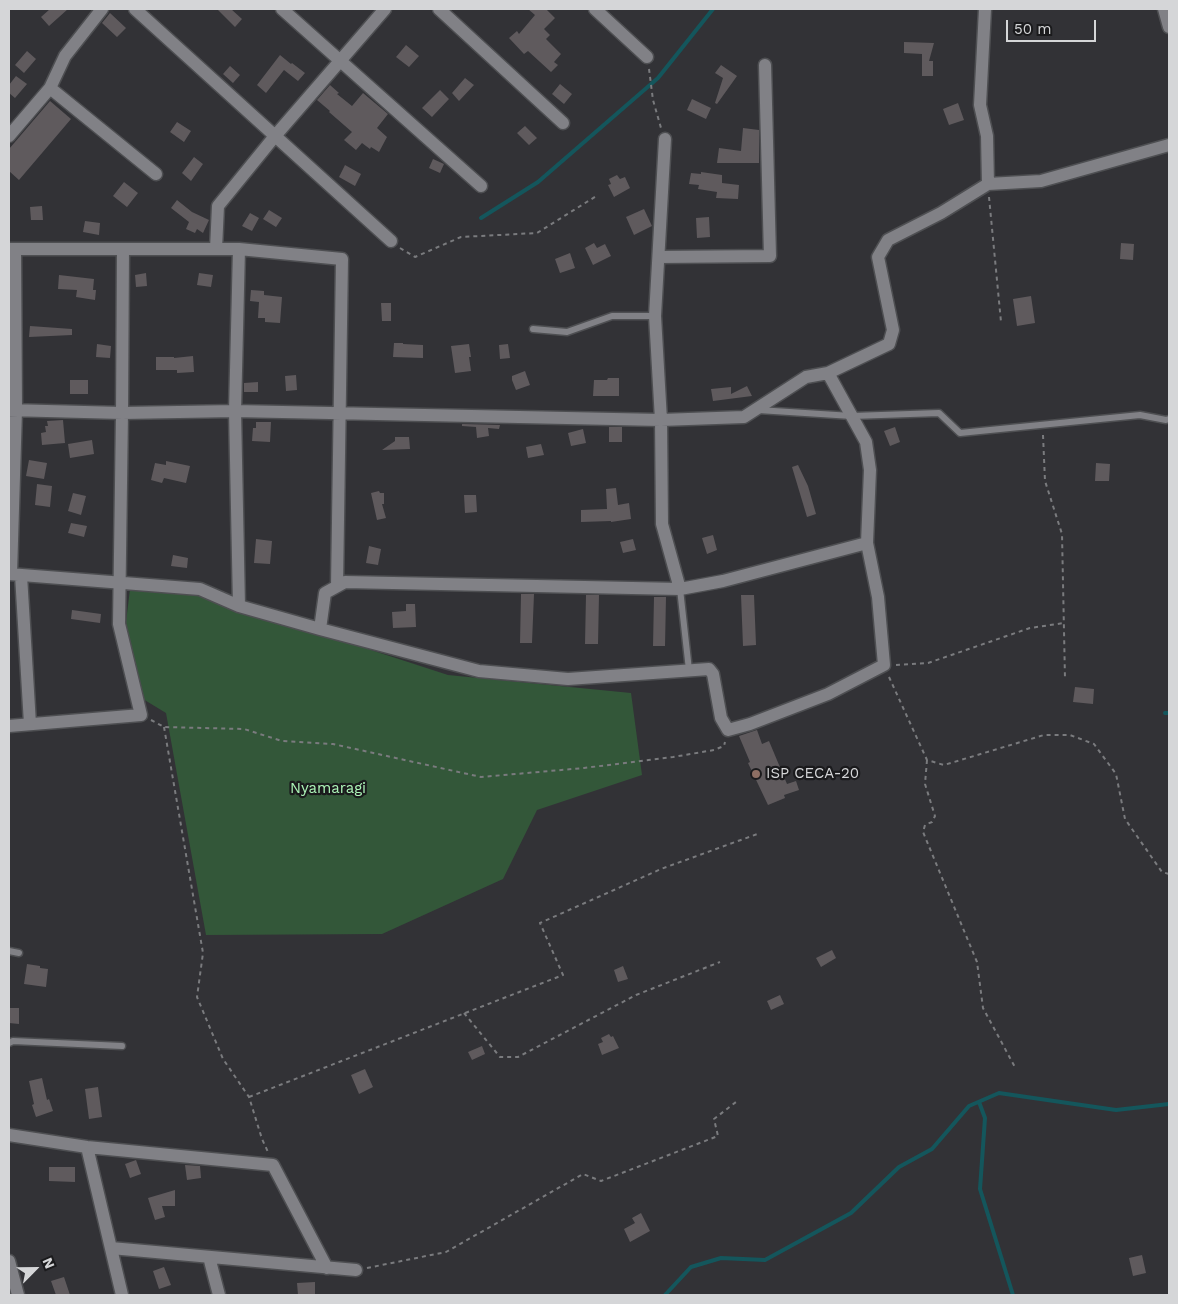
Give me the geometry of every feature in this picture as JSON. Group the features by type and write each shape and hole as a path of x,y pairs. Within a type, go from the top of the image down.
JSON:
{"street":[{"path":"9,136 50,88 65,56 102,9"},
{"path":"135,9 391,242"},
{"path":"282,9 481,186"},
{"path":"216,249 218,206 275,136 385,9"},
{"path":"438,9 563,123"},
{"path":"595,9 647,57"},
{"path":"985,9 980,105 988,136 988,184"},
{"path":"1164,9 1169,27"},
{"path":"659,257 770,256 765,65"},
{"path":"50,88 156,174"},
{"path":"665,139 656,316 661,420 662,524 680,589"},
{"path":"12,410 122,413 235,411 661,420 744,417 806,377 828,373 889,344 893,330 878,257 888,240 941,214 988,184 1041,181 1169,145"},
{"path":"30,724 14,574 12,249 239,249 342,259 337,586"},
{"path":"9,726 141,715 119,624 123,249"},
{"path":"239,249 235,411 239,606"},
{"path":"14,574 200,590 239,606 479,671 568,679 709,669 713,674 721,718 728,730 750,724 828,694 884,665 878,597 866,543 870,470 866,442 828,373"},
{"path":"320,629 325,593 345,582 680,589 723,581 866,543"},
{"path":"9,1135 88,1147 273,1165 327,1268"},
{"path":"88,1147 122,1295"},
{"path":"111,1248 356,1270"},
{"path":"209,1257 219,1295"},
{"path":"9,1260 18,1295"}],"lane":[{"path":"533,329 567,332 612,316 656,316"},
{"path":"754,410 852,416 939,413 960,433 1140,415 1169,419"},
{"path":"680,589 689,670"},
{"path":"9,950 19,953"},
{"path":"9,1042 122,1046"}],"path":[{"path":"647,57 652,100 665,139"},
{"path":"988,184 1001,322"},
{"path":"391,242 415,257 462,237 537,233 598,195"},
{"path":"1043,425 1045,481 1062,534 1066,679"},
{"path":"1016,1069 983,1008 977,962 923,832 925,825 932,822 934,816 925,784 927,760 884,665 928,663 1030,628 1064,623"},
{"path":"141,715 164,727 244,729 282,741 333,744 481,777 584,768 714,750 724,746 728,730"},
{"path":"164,727 203,953 197,997 223,1059 249,1097 262,1139 273,1165"},
{"path":"927,760 944,765 1044,735 1070,735 1094,744 1116,774 1124,819 1162,872 1169,874"},
{"path":"249,1097 563,975 540,923 661,869 760,833"},
{"path":"464,1013 500,1057 518,1058 636,995 720,962"},
{"path":"356,1270 446,1252 583,1174 601,1181 718,1136 714,1119 736,1102"}],"green space":[{"name":"Nyamaragi","path":"130,589 205,596 448,675 631,693 642,775 537,810 503,879 382,934 206,935 166,713 138,696 126,622"}],"building":[{"path":"50,9 68,9 49,26 41,17"},
{"path":"217,9 231,9 242,19 235,27"},
{"path":"528,9 546,9 555,18 544,29 550,35 546,39 561,54 554,62 558,65 551,72 528,51 524,54 509,38 517,31 519,34 535,15"},
{"path":"110,13 126,28 117,37 102,23"},
{"path":"904,42 934,43 929,61 933,61 933,76 922,76 922,54 904,53"},
{"path":"406,45 419,56 409,67 396,57"},
{"path":"27,51 36,59 24,73 15,65"},
{"path":"280,55 305,73 298,81 284,70 266,93 257,85"},
{"path":"721,65 737,76 717,104 715,103 723,78 715,73"},
{"path":"230,66 240,75 233,83 223,74"},
{"path":"16,76 27,84 15,98 9,93 9,85"},
{"path":"465,78 474,85 459,101 452,93"},
{"path":"560,84 572,94 564,104 552,94"},
{"path":"330,85 339,93 337,94 352,106 363,93 388,114 377,128 387,137 379,152 371,147 370,149 362,143 356,150 344,140 352,132 317,100"},
{"path":"440,90 449,99 432,117 422,108"},
{"path":"692,99 711,108 706,119 687,110"},
{"path":"50,101 71,119 19,180 9,171 9,149"},
{"path":"958,103 964,120 949,125 943,109"},
{"path":"177,122 191,131 184,142 170,132"},
{"path":"525,126 537,138 529,145 517,133"},
{"path":"743,128 759,130 759,163 717,163 719,148 741,151"},
{"path":"194,157 203,164 191,181 182,173"},
{"path":"433,159 444,164 440,173 429,168"},
{"path":"345,165 361,174 355,186 339,177"},
{"path":"701,172 722,175 722,183 739,185 738,199 716,198 717,192 698,189 699,185 689,184 691,173 701,174"},
{"path":"617,175 620,179 625,177 630,188 614,197 608,185 611,184 609,179"},
{"path":"124,182 138,193 127,207 113,196"},
{"path":"177,200 192,212 209,220 203,233 197,229 195,233 186,229 189,222 171,208"},
{"path":"42,206 43,220 31,220 30,207"},
{"path":"644,209 652,226 634,235 626,217"},
{"path":"269,210 282,218 276,227 263,219"},
{"path":"250,213 259,218 252,231 242,226"},
{"path":"709,217 710,237 697,238 696,218"},
{"path":"85,221 100,223 99,235 83,232"},
{"path":"594,243 597,248 605,244 611,256 593,265 585,248"},
{"path":"1121,243 1134,244 1133,260 1120,259"},
{"path":"570,253 575,268 560,273 555,259"},
{"path":"146,273 147,286 136,287 135,275"},
{"path":"199,273 213,275 211,287 197,285"},
{"path":"59,275 94,279 93,290 96,290 95,300 76,297 77,290 58,289"},
{"path":"251,290 264,291 264,295 282,297 280,323 265,322 265,318 258,318 259,302 250,301"},
{"path":"1031,296 1035,323 1017,326 1013,299"},
{"path":"381,303 391,303 391,321 382,321"},
{"path":"30,326 72,329 72,335 29,337"},
{"path":"394,343 423,345 423,358 393,357"},
{"path":"97,344 111,346 110,358 96,357"},
{"path":"469,344 471,371 455,373 451,346"},
{"path":"508,344 510,358 500,359 499,345"},
{"path":"193,356 194,372 177,373 177,370 156,370 156,357"},
{"path":"525,371 530,385 516,390 512,376"},
{"path":"296,375 297,390 286,391 285,376"},
{"path":"608,378 619,378 619,396 593,396 594,380 607,380"},
{"path":"70,380 88,380 88,394 70,394"},
{"path":"258,382 258,392 244,392 244,383"},
{"path":"747,386 752,396 713,401 711,389 731,387 731,394"},
{"path":"63,420 65,443 42,445 41,433 46,432 45,426 48,426 47,421"},
{"path":"256,422 271,422 270,442 252,441 253,428 256,428"},
{"path":"462,424 500,425 499,429 488,428 489,436 477,438 476,427 462,426"},
{"path":"609,427 622,427 622,442 609,442"},
{"path":"895,427 900,442 890,446 884,431"},
{"path":"583,429 586,443 571,446 568,433"},
{"path":"395,437 409,437 410,449 382,450 395,441"},
{"path":"92,440 94,454 70,458 68,444"},
{"path":"541,444 544,455 528,458 526,447"},
{"path":"29,460 47,463 44,479 26,476"},
{"path":"166,461 190,466 186,483 164,478 162,483 151,480 155,463 166,465"},
{"path":"1096,463 1110,464 1109,481 1095,481"},
{"path":"798,465 808,486 816,514 807,517 792,467"},
{"path":"37,484 52,486 50,507 35,505"},
{"path":"616,488 618,505 629,503 631,519 611,522 581,522 581,510 607,509 606,489"},
{"path":"379,491 384,493 384,504 382,504 386,518 377,520 371,493"},
{"path":"73,493 86,496 81,515 68,511"},
{"path":"464,495 476,495 477,512 465,513"},
{"path":"71,523 87,526 84,537 68,533"},
{"path":"713,535 717,550 707,554 702,538"},
{"path":"256,539 272,541 270,564 254,563"},
{"path":"633,539 636,550 623,553 620,542"},
{"path":"369,546 381,549 378,565 366,563"},
{"path":"173,555 188,558 187,568 171,566"},
{"path":"521,594 534,594 532,643 520,643"},
{"path":"586,595 599,595 598,644 585,644"},
{"path":"741,595 754,595 756,645 743,646"},
{"path":"654,597 666,597 665,646 653,646"},
{"path":"406,604 415,604 416,627 393,628 392,612 406,611"},
{"path":"72,610 101,614 100,623 71,619"},
{"path":"1075,687 1094,689 1093,704 1073,702"},
{"path":"757,730 762,744 769,741 787,784 796,781 799,790 784,795 785,798 768,805 748,763 750,762 739,736"},
{"path":"832,950 836,958 821,967 816,958"},
{"path":"27,964 48,969 46,987 24,984"},
{"path":"623,966 628,979 618,982 614,970"},
{"path":"780,995 784,1004 771,1010 767,1001"},
{"path":"9,1008 19,1008 19,1024 9,1023"},
{"path":"609,1034 611,1037 613,1036 619,1048 602,1055 598,1044 603,1042 601,1038"},
{"path":"482,1046 485,1054 472,1060 468,1052"},
{"path":"365,1069 373,1087 359,1094 351,1075"},
{"path":"42,1078 47,1100 49,1099 53,1111 36,1117 32,1105 34,1104 29,1081"},
{"path":"98,1087 102,1117 89,1119 85,1089"},
{"path":"136,1160 141,1174 130,1178 125,1164"},
{"path":"185,1165 200,1166 201,1178 187,1180"},
{"path":"49,1167 75,1167 75,1182 49,1181"},
{"path":"175,1190 175,1206 162,1206 165,1217 155,1220 148,1198"},
{"path":"641,1213 650,1231 630,1242 624,1229 635,1223 632,1218"},
{"path":"1142,1255 1146,1273 1133,1276 1129,1258"},
{"path":"164,1267 171,1285 159,1289 153,1271"},
{"path":"64,1277 70,1295 56,1295 51,1281"},
{"path":"315,1282 315,1295 298,1295 297,1283"}],"waterway":[{"path":"481,218 538,182 658,78 713,9"},
{"path":"665,1295 691,1267 721,1258 765,1260 851,1213 899,1167 932,1149 969,1106 999,1093 1116,1110 1169,1104"},
{"path":"979,1102 985,1118 980,1189 1013,1295"}],"place":[{"name":"ISP CECA-20","path":"756,774"}]}
